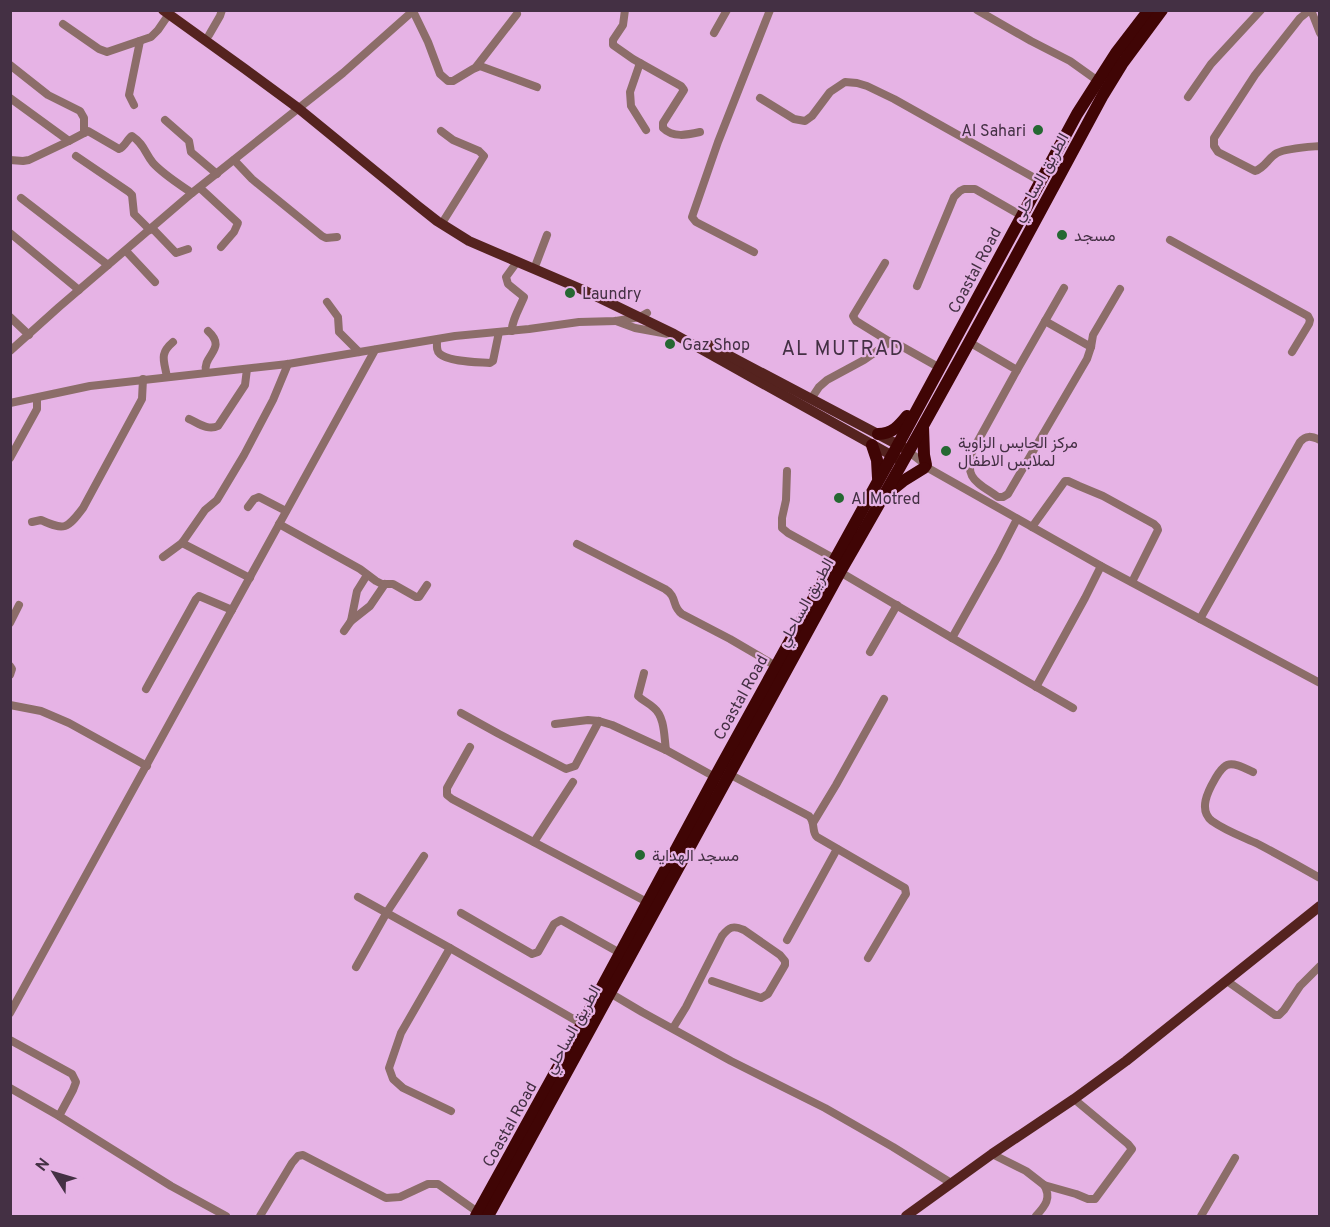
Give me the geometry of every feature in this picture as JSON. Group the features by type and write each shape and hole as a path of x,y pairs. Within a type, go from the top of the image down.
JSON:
{"highway":[{"name":"Coastal Road","path":"481,1215 620,952 776,666 878,481 900,453 919,405 1077,114 1116,53 1149,10"},
{"name":"الطريق الساحلي","path":"481,1215 610,993 884,495 900,453 924,425 1103,95 1122,64 1162,10"},
{"path":"878,481 875,439 892,432 919,405"},
{"path":"884,495 926,467 924,425"}],"main road":[{"path":"169,12 209,35 301,106 437,221 469,241 643,315 811,399 875,439"},
{"path":"169,12 301,106"},
{"path":"419,204 471,236 601,291 674,334 900,453"},
{"path":"907,1216 1126,1061 1320,906"}],"street":[{"path":"209,35 222,10"},
{"path":"626,10 623,25 613,40 613,44 684,90 663,123 664,130 680,136 700,132"},
{"path":"714,33 727,10"},
{"path":"754,252 696,222 692,217 718,142 770,10"},
{"path":"977,10 1070,61 1098,81"},
{"path":"1188,97 1211,64 1261,10"},
{"path":"1320,33 1310,10 1300,18 1255,75 1214,138 1214,146 1218,152 1255,171 1260,170 1272,156 1279,152 1320,146"},
{"path":"10,351 126,250 343,73 413,11 428,42 438,71 448,81 453,81 476,67 517,14"},
{"path":"63,24 105,51 110,51 154,35 169,12"},
{"path":"134,105 129,95 140,41"},
{"path":"640,63 630,92 631,106 646,130"},
{"path":"10,64 48,94 80,111 84,118 84,133"},
{"path":"476,67 485,67 537,87"},
{"path":"760,98 794,118 805,121 812,116 830,92 845,82 857,83 894,99 1040,182"},
{"path":"10,98 69,141"},
{"path":"165,120 189,141 191,152 217,174"},
{"path":"441,131 449,138 479,151 484,156 444,219"},
{"path":"10,160 29,160 84,133 91,132 119,149 132,136 140,142 162,172 196,191 238,223 221,247"},
{"path":"76,156 129,192 134,200 134,214 176,253 188,249"},
{"path":"234,160 252,179 322,236 337,237"},
{"path":"917,286 954,197 960,191 975,189 1022,216"},
{"path":"21,198 108,266"},
{"path":"10,233 79,290"},
{"path":"536,264 548,235"},
{"path":"1170,240 1308,316 1309,324 1292,352"},
{"path":"126,250 155,282"},
{"path":"512,331 512,324 524,297 508,284 506,277 517,262"},
{"path":"885,263 853,316 856,321 890,342 894,342 940,368"},
{"path":"1064,288 973,450 969,462 969,474 998,497 1008,494 1087,359 1094,335 1120,289"},
{"path":"327,302 338,316 339,332 359,352"},
{"path":"10,403 90,386 288,364 455,336 579,322 616,321 643,315"},
{"path":"10,317 28,335"},
{"path":"616,321 635,328 674,334"},
{"path":"1045,321 1091,347"},
{"path":"206,372 206,366 216,343 215,338 208,331"},
{"path":"437,340 440,354 451,359 490,363 493,361 499,332"},
{"path":"167,377 163,355 173,342"},
{"path":"811,399 827,380 864,360 890,342"},
{"path":"969,342 1017,370"},
{"path":"10,1013 375,350"},
{"path":"163,557 182,543 205,510 217,500 273,399 288,364"},
{"path":"189,418 206,428 212,429 218,426 245,385 247,369"},
{"path":"32,522 41,520 56,526 65,526 84,508 142,399 143,380"},
{"path":"10,458 37,409 37,398"},
{"path":"1200,619 1300,442 1310,436 1320,440"},
{"path":"900,453 1101,566 1320,683"},
{"path":"787,471 782,528 835,559"},
{"path":"1032,527 1065,481 1111,499 1157,527 1158,530 1132,582"},
{"path":"248,507 254,499 259,497 286,511"},
{"path":"952,638 1017,519"},
{"path":"279,524 360,569 376,581 393,584 416,597 422,594 427,585"},
{"path":"182,543 249,578"},
{"path":"577,544 665,589 673,595 678,611 682,614 776,666"},
{"path":"1036,687 1101,566"},
{"path":"840,572 1073,708"},
{"path":"351,621 357,591 367,575"},
{"path":"344,631 351,621 370,606 385,584"},
{"path":"147,689 196,599 200,596 232,610"},
{"path":"10,623 19,605"},
{"path":"870,652 897,605"},
{"path":"10,666 12,669 10,675"},
{"path":"644,673 638,696 660,715 666,750"},
{"path":"813,823 884,699"},
{"path":"10,705 41,711 69,723 147,766"},
{"path":"461,712 566,769 575,766 599,721"},
{"path":"555,724 588,720 612,725 666,750 715,777"},
{"path":"470,747 447,788 447,795 647,902"},
{"path":"1253,772 1241,766 1232,765 1220,770 1206,797 1207,816 1224,828 1286,858 1320,878"},
{"path":"729,774 809,816 817,837 905,888 906,894 868,958"},
{"path":"534,842 573,783"},
{"path":"787,940 837,849"},
{"path":"356,967 387,912 424,856"},
{"path":"358,897 582,1024"},
{"path":"461,913 532,954 538,952 554,924 561,920 620,952"},
{"path":"673,1028 727,929 733,927 744,930 780,955 786,965 768,994 761,998 712,981"},
{"path":"450,948 401,1033 389,1068 393,1079 403,1088 451,1111"},
{"path":"1227,981 1277,1015 1281,1014 1300,986 1320,966"},
{"path":"610,993 731,1061 825,1108 951,1183"},
{"path":"10,1040 72,1074 76,1082 59,1116"},
{"path":"10,1088 134,1164 226,1216"},
{"path":"1044,1185 1088,1199 1095,1199 1132,1149 1074,1099"},
{"path":"992,1154 1026,1171 1044,1185 1048,1191 1048,1197 1036,1216"},
{"path":"260,1216 292,1163 298,1156 303,1155 386,1198 400,1197 428,1184 438,1184 481,1215"},
{"path":"1201,1216 1235,1158"}],"place":[{"name":"Al Sahari","path":"1038,130"},
{"name":"مسجد","path":"1062,235"},
{"name":"Laundry","path":"570,293"},
{"name":"Gaz Shop","path":"670,344"},
{"name":"مركز الحايس الزاوية لملابس الاطفال","path":"946,451"},
{"name":"Al Motred","path":"839,498"},
{"name":"مسجد الهداية","path":"640,855"}],"district":[{"name":"AL MUTRAD","path":"843,348"}]}
